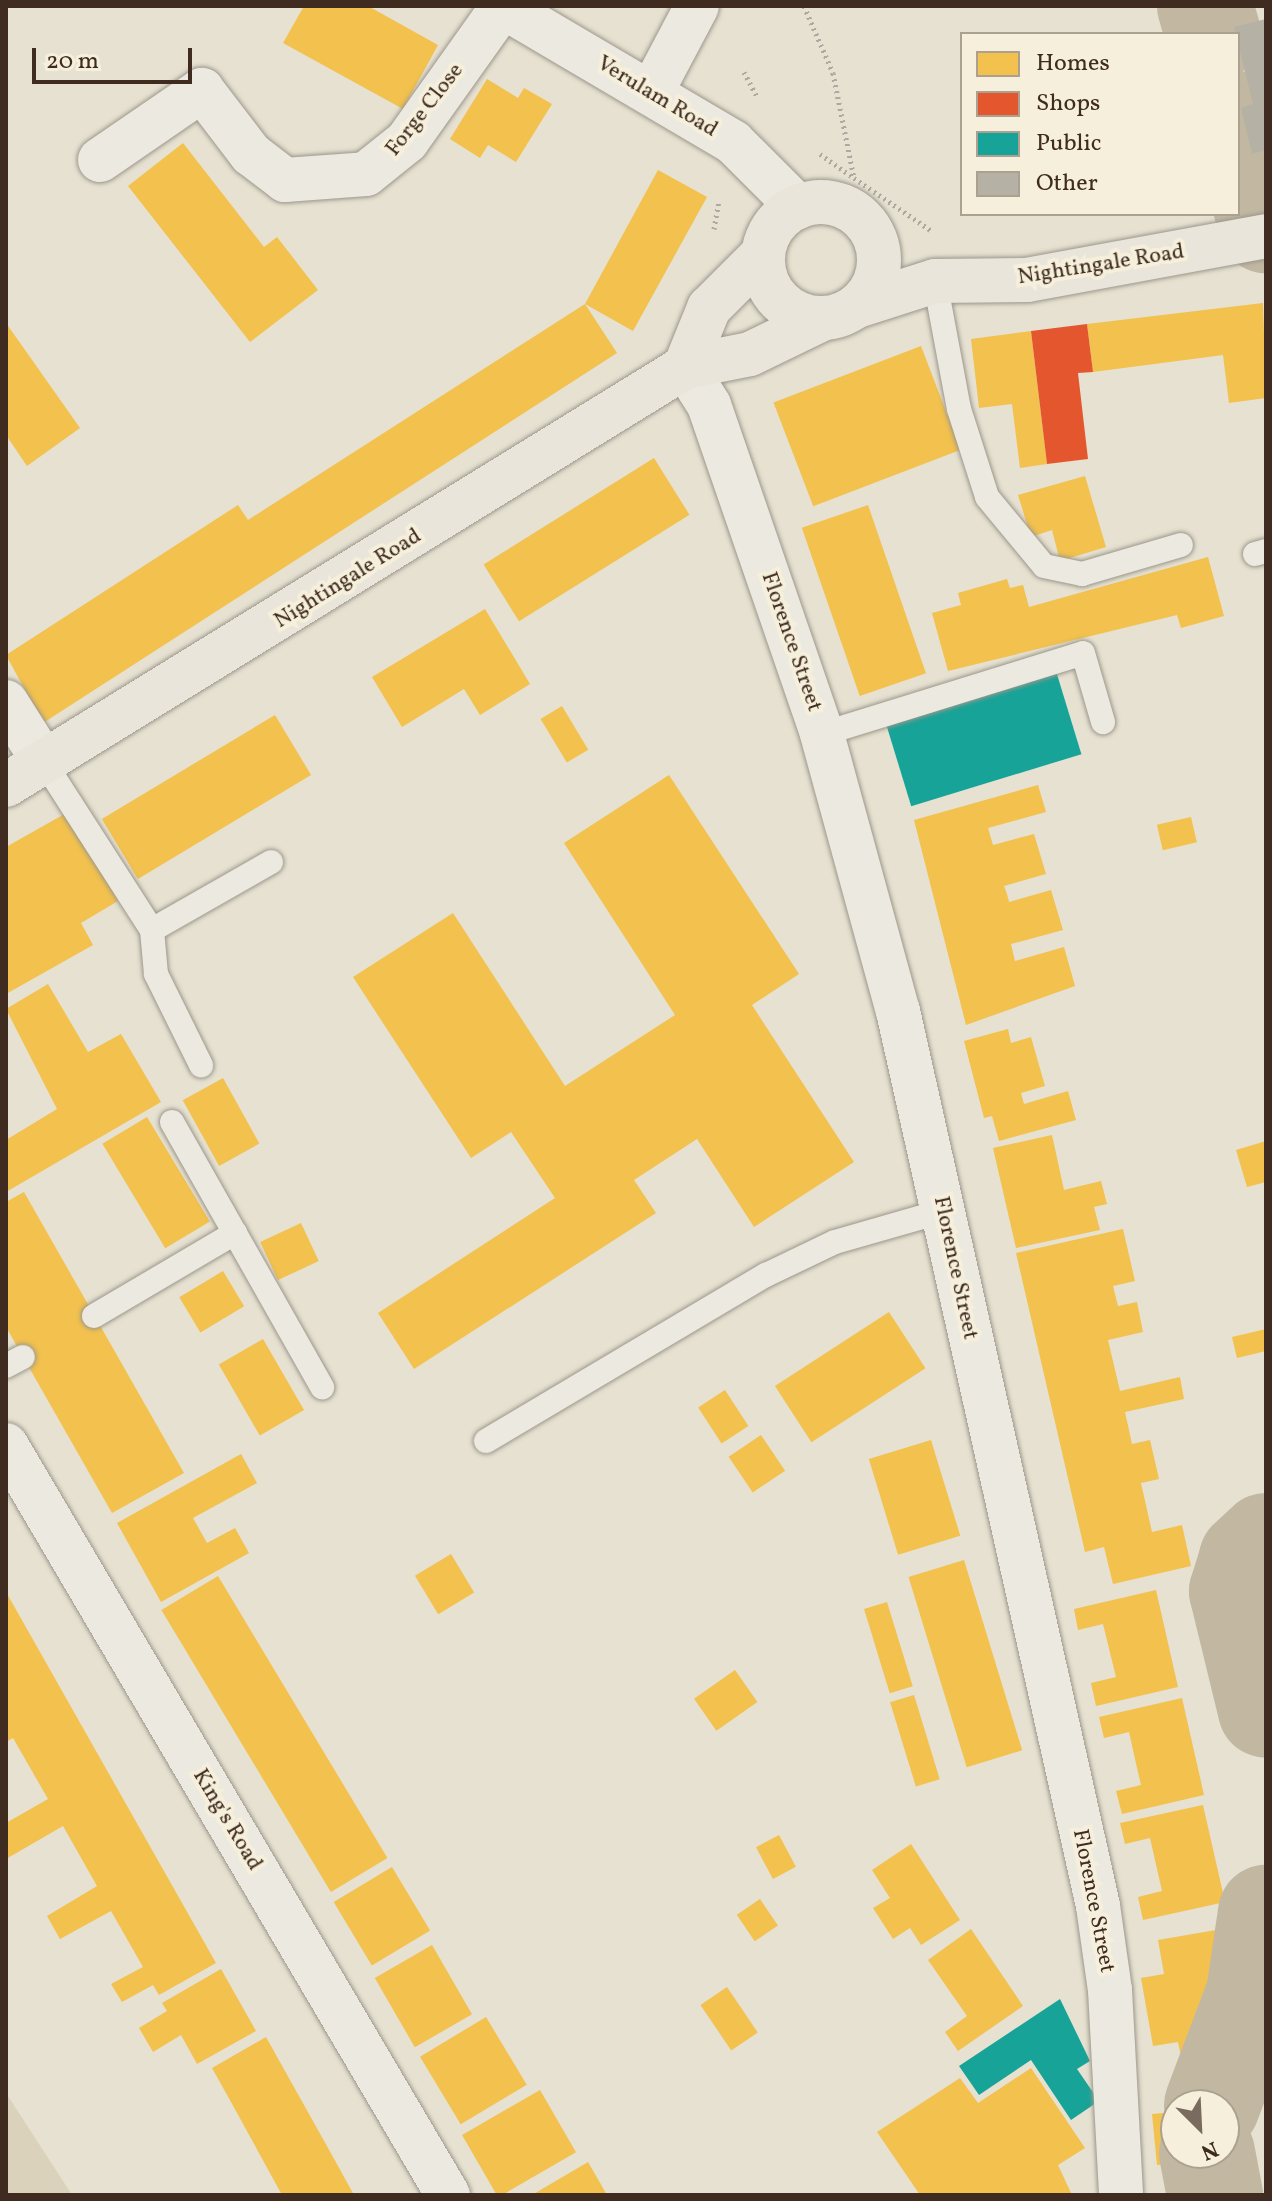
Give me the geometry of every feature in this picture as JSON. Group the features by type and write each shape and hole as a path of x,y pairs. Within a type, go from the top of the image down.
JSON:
{"main road":[{"path":"685,367 709,308 763,254 778,221 798,207 840,204 935,281"},
{"path":"763,254 766,276 781,302 840,312 877,277 879,252 869,226"},
{"name":"Nightingale Road","path":"6,785 685,367 750,354 840,312 935,281 1027,280 1255,238"}],"street":[{"name":"Verulam Road","path":"502,6 733,142 798,207"},
{"name":"Forge Close","path":"100,160 202,90 251,154 285,180 366,174 407,141 502,6"},
{"path":"651,93 697,6"},
{"name":"Florence Street","path":"685,367 709,405 822,734 943,1211 1098,1906 1110,1990 1121,2195"},
{"path":"6,702 44,762"},
{"name":"King's Road","path":"6,1445 448,2195"}],"lane":[{"path":"935,281 952,379 987,497 1044,566 1082,574 1181,545"},
{"path":"822,734 1083,653 1103,722"},
{"path":"44,762 152,930 156,974 201,1065"},
{"path":"152,930 271,862"},
{"path":"172,1122 322,1387"},
{"path":"486,1441 766,1275 835,1242 943,1211"},
{"path":"94,1316 235,1233"}],"path":[{"path":"804,6 833,73 854,178 940,237"},
{"path":"706,243 720,203 716,189"}],"shaded area":[{"path":"6,2093 72,2195 6,2195"}],"building: Homes":[{"path":"304,6 368,6 438,45 403,109 283,43"},
{"path":"487,79 518,98 524,88 552,104 516,162 488,145 480,158 450,139"},
{"path":"183,143 264,247 277,237 318,290 250,342 128,186"},
{"path":"658,170 707,197 633,331 585,304"},
{"path":"1263,303 1266,398 1229,403 1223,355 1093,372 1087,324"},
{"path":"585,304 617,353 43,723 6,655 238,505 248,520"},
{"path":"6,323 80,428 27,466 6,435"},
{"path":"1031,331 1047,464 1020,468 1012,404 979,408 971,339"},
{"path":"921,346 961,450 813,506 773,403"},
{"path":"654,458 690,515 519,621 484,565"},
{"path":"1085,476 1106,547 1060,561 1052,530 1031,537 1018,495"},
{"path":"868,505 926,673 860,696 802,528"},
{"path":"1208,557 1224,616 1181,628 1177,615 948,671 932,613 961,605 958,593 1007,579 1010,588 1023,585 1029,607"},
{"path":"485,609 530,684 480,715 464,689 402,727 372,677"},
{"path":"562,706 588,750 567,763 541,719"},
{"path":"275,715 311,775 138,879 102,819"},
{"path":"669,775 799,974 752,1005 854,1162 754,1227 697,1139 634,1180 656,1213 414,1369 378,1313 555,1198 511,1132 471,1158 353,977 453,913 565,1086 675,1015 564,843"},
{"path":"1038,785 1046,812 988,828 993,845 1034,834 1046,874 1004,886 1009,902 1051,890 1063,930 1011,944 1015,961 1064,947 1075,986 966,1025 914,820"},
{"path":"68,812 118,901 81,923 93,945 6,994 6,847"},
{"path":"1191,817 1197,842 1163,850 1157,825"},
{"path":"48,984 88,1052 121,1034 161,1102 6,1192 6,1140 57,1109 6,1009"},
{"path":"1008,1029 1011,1043 1031,1037 1045,1086 1021,1093 1024,1104 1068,1091 1076,1120 999,1141 992,1116 984,1118 964,1041"},
{"path":"223,1078 259,1144 219,1166 183,1100"},
{"path":"147,1117 210,1222 165,1248 102,1144"},
{"path":"1052,1135 1064,1190 1101,1181 1107,1204 1094,1207 1100,1230 1016,1248 993,1148"},
{"path":"1266,1141 1266,1182 1247,1187 1236,1150"},
{"path":"24,1192 184,1473 112,1513 6,1327 6,1202"},
{"path":"301,1223 319,1261 278,1280 260,1242"},
{"path":"1123,1229 1135,1281 1113,1286 1118,1306 1137,1302 1143,1332 1108,1340 1120,1391 1180,1377 1184,1399 1125,1412 1132,1444 1150,1440 1159,1479 1141,1483 1152,1532 1182,1525 1191,1566 1113,1584 1104,1547 1085,1552 1016,1253"},
{"path":"223,1271 244,1306 200,1332 179,1297"},
{"path":"889,1312 925,1368 811,1442 775,1386"},
{"path":"1266,1329 1266,1351 1237,1358 1232,1337"},
{"path":"263,1339 304,1410 260,1436 219,1364"},
{"path":"725,1390 748,1426 722,1443 698,1407"},
{"path":"761,1435 785,1471 753,1492 729,1457"},
{"path":"931,1440 960,1536 898,1555 869,1459"},
{"path":"241,1454 257,1483 193,1518 207,1543 235,1528 249,1553 161,1602 117,1523"},
{"path":"451,1554 474,1593 438,1614 415,1576"},
{"path":"964,1560 1022,1750 967,1767 909,1577"},
{"path":"218,1576 387,1858 331,1892 161,1610"},
{"path":"1156,1590 1178,1687 1096,1706 1091,1683 1116,1677 1103,1624 1078,1630 1074,1609"},
{"path":"6,1592 216,1963 159,1995 153,1985 122,2002 111,1984 143,1967 111,1911 60,1939 47,1916 97,1886 63,1826 6,1859 6,1823 48,1799 13,1738 6,1742"},
{"path":"887,1602 913,1686 890,1693 864,1609"},
{"path":"735,1670 757,1702 716,1731 694,1699"},
{"path":"914,1695 940,1779 916,1786 890,1702"},
{"path":"1182,1698 1204,1795 1122,1814 1116,1791 1141,1785 1129,1732 1104,1738 1099,1717"},
{"path":"1203,1805 1225,1902 1143,1920 1138,1897 1162,1891 1150,1838 1125,1844 1120,1823"},
{"path":"779,1835 796,1867 773,1879 756,1847"},
{"path":"911,1844 960,1920 921,1945 910,1928 893,1939 873,1908 890,1898 872,1870"},
{"path":"392,1867 430,1930 372,1965 334,1902"},
{"path":"760,1899 778,1926 755,1941 737,1915"},
{"path":"971,1929 1023,2006 958,2051 945,2032 967,2016 928,1960"},
{"path":"1216,1930 1231,2017 1209,2020 1215,2051 1181,2057 1178,2042 1153,2046 1141,1978 1164,1974 1158,1940"},
{"path":"432,1945 472,2014 415,2047 375,1978"},
{"path":"221,1969 256,2031 197,2064 181,2035 153,2052 139,2028 167,2011 162,2003"},
{"path":"727,1987 758,2033 731,2050 700,2005"},
{"path":"486,2017 527,2085 461,2124 420,2057"},
{"path":"266,2037 354,2195 282,2195 212,2068"},
{"path":"1031,2068 1085,2148 1058,2165 1072,2195 920,2195 877,2132 960,2078 978,2103"},
{"path":"540,2090 576,2152 502,2195 497,2195 462,2135"},
{"path":"1160,2113 1160,2165 1157,2165 1152,2114"},
{"path":"588,2162 607,2195 532,2195"}],"building: Shops":[{"path":"1087,324 1093,372 1078,373 1088,459 1047,464 1031,331"}],"building: Public":[{"path":"1056,671 1081,754 911,806 886,723"},
{"path":"1060,1999 1090,2061 1077,2069 1099,2101 1071,2120 1031,2060 979,2095 959,2066"}],"building: Other":[{"path":"1266,19 1266,150 1252,154 1241,108 1253,104 1240,51 1240,32 1235,32 1234,27"}],"waterway":[{"path":"1205,6 1212,32"},
{"path":"1240,127 1266,225"},
{"path":"1266,1541 1247,1559 1237,1591 1266,1710"},
{"path":"1218,2089 1254,1994 1266,1913"},
{"path":"1210,2169 1215,2195"}]}
